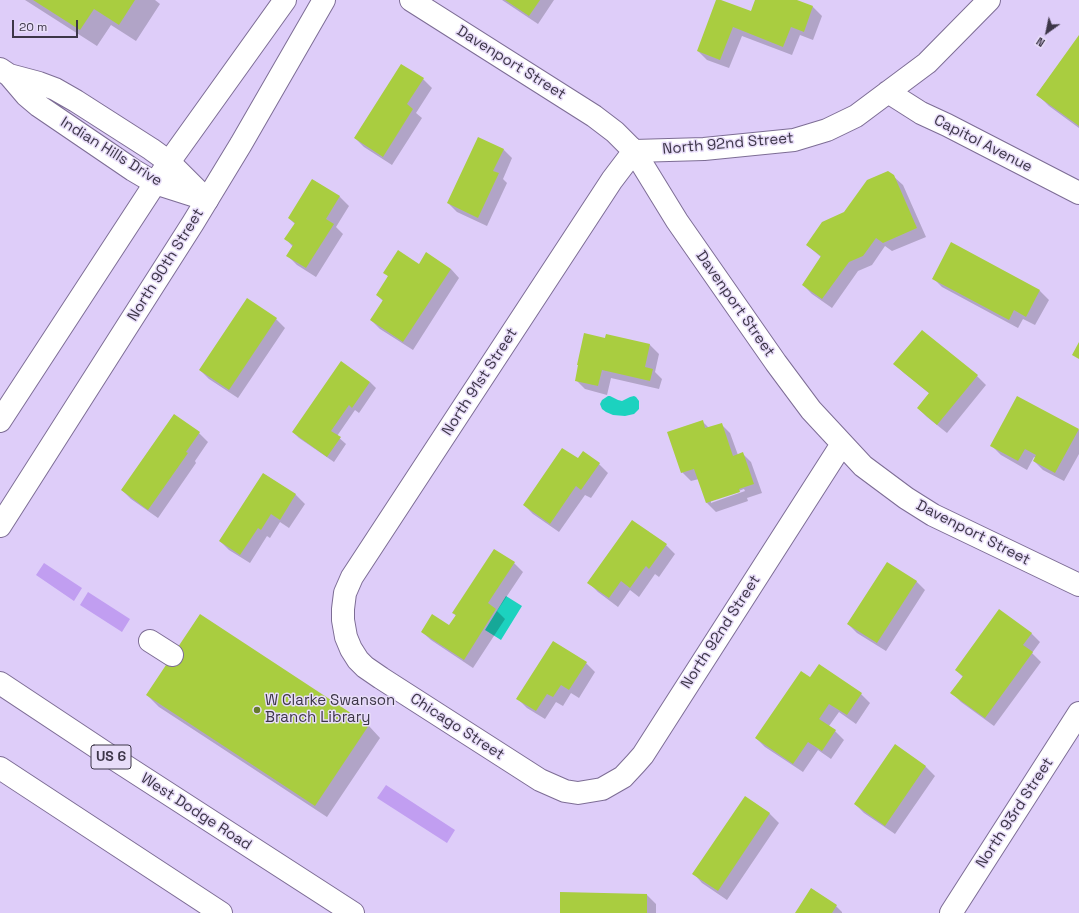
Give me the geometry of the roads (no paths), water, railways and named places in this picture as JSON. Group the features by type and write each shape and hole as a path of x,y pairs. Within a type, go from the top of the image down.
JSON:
{"main road":[{"path":"0,421 169,162 285,0"},
{"name":"North 90th Street","path":"0,526 207,200 279,80 324,0"},
{"name":"Davenport Street","path":"411,0 594,116 615,132 634,151 677,220 776,364 810,410 863,466 906,498 933,515 1079,585"},
{"name":"North 92nd Street","path":"634,151 704,149 794,140 827,130 856,116 927,63 989,0"},
{"name":"Indian Hills Drive","path":"3,78 39,83 62,93 169,162 207,200"},
{"name":"Indian Hills Drive","path":"3,78 46,112 155,183 207,200"},
{"name":"Capitol Avenue","path":"888,92 921,113 947,124 1079,193"},
{"name":"North 91st Street","path":"343,620 345,593 356,571 612,180 634,151"},
{"name":"North 92nd Street","path":"578,793 602,789 612,784 623,777 636,763 842,444"},
{"name":"Chicago Street","path":"343,620 346,637 351,649 358,660 365,667 540,780 565,791 578,793"},
{"path":"150,641 172,655"},
{"name":"West Dodge Road","path":"0,683 112,758 353,913"},
{"name":"North 93rd Street","path":"950,913 1079,713"},
{"path":"0,768 221,913"}],"place":[{"name":"W Clarke Swanson Branch Library","path":"257,710"}]}
